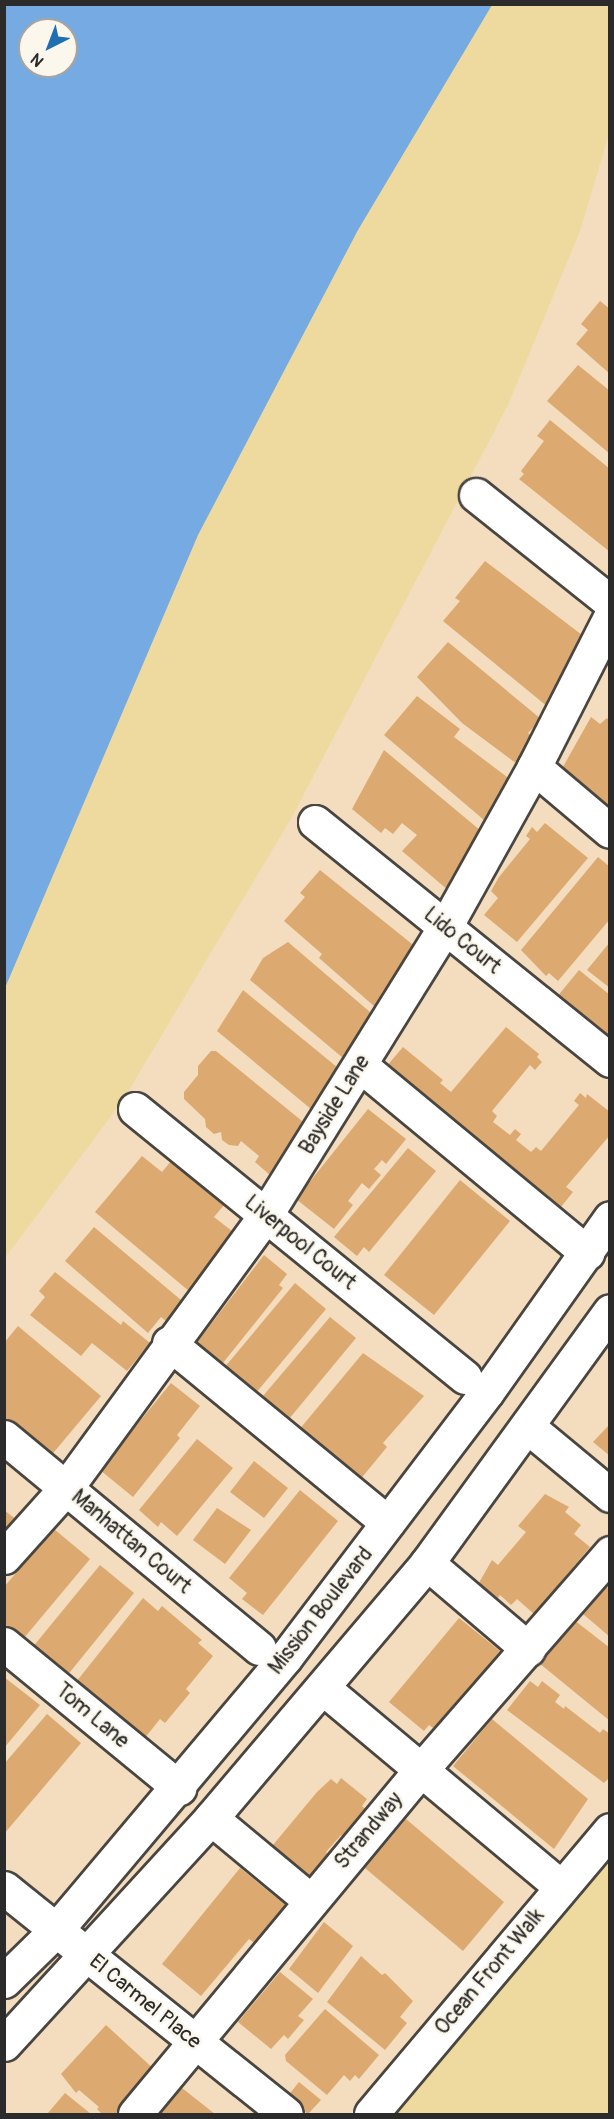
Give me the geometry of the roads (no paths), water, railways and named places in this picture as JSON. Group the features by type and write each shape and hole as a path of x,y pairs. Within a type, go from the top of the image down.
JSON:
{"street":[{"path":"476,495 609,602"},
{"name":"Bayside Lane","path":"4,1557 66,1488 169,1343 265,1216 445,927 534,767 609,617"},
{"path":"534,767 609,831"},
{"name":"Lido Court","path":"315,822 609,1060"},
{"path":"360,1065 587,1253"},
{"name":"Liverpool Court","path":"135,1109 465,1377"},
{"name":"Mission Boulevard","path":"4,1981 56,1930 179,1788 388,1523 587,1253 609,1218"},
{"path":"4,2044 88,1956 211,1818 427,1563 609,1311"},
{"path":"169,1343 388,1523"},
{"path":"527,1426 609,1496"},
{"name":"Manhattan Court","path":"4,1437 259,1648"},
{"name":"Strandway","path":"135,2115 421,1770 609,1553"},
{"path":"427,1563 528,1649"},
{"name":"Tom Lane","path":"4,1644 179,1788"},
{"path":"323,1688 561,1887"},
{"path":"211,1818 311,1901"},
{"name":"Ocean Front Walk","path":"371,2115 609,1830"},
{"name":"El Carmel Place","path":"4,1888 286,2115"}],"water":[{"path":"5,4 492,5 358,230 198,535 5,988"}]}
